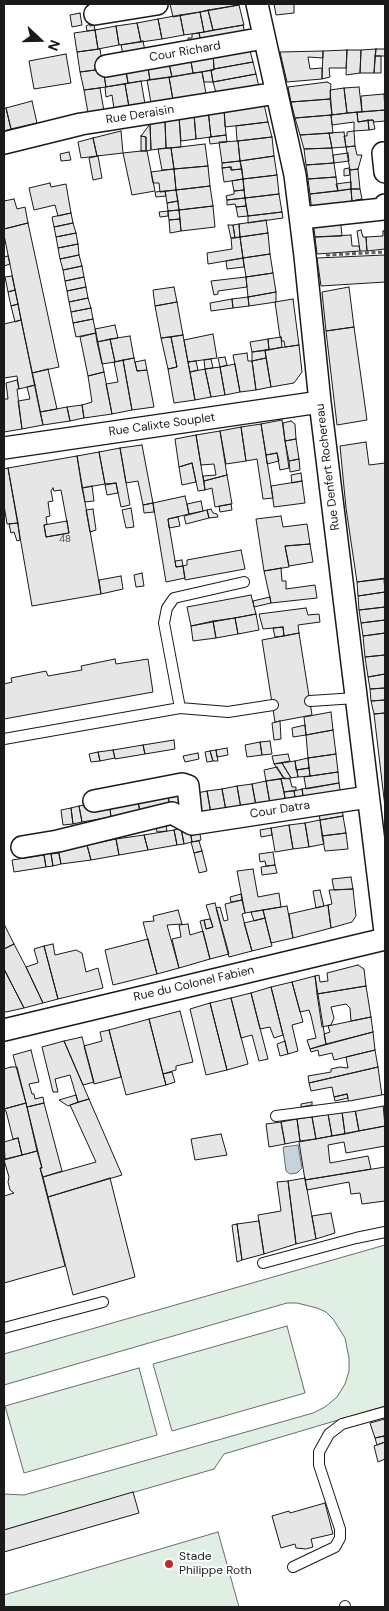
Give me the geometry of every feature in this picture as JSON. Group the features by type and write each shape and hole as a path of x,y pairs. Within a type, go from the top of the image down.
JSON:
{"street":[{"path":"95,14 157,4"},
{"name":"Rue Denfert Rochereau","path":"257,4 295,175 301,218 320,402 385,932"},
{"name":"Cour Richard","path":"106,66 264,38"},
{"name":"Rue Deraisin","path":"4,143 81,124 277,93"},
{"path":"301,218 383,209 385,205"},
{"name":"Rue Calixte Souplet","path":"4,448 320,402"},
{"path":"94,801 182,784 188,786 192,824"},
{"name":"Cour Datra","path":"192,824 368,797"},
{"path":"22,846 58,841 172,813 192,824"},
{"name":"Rue du Colonel Fabien","path":"4,1030 385,939"}],"lane":[{"path":"180,708 164,623 167,608 174,598 244,582"},
{"path":"310,701 356,698"},
{"path":"4,739 180,708 228,712 273,705"},
{"path":"276,1116 385,1100"},
{"path":"263,1264 356,1238 385,1232"},
{"path":"4,1328 102,1302"},
{"path":"293,1567 335,1547 340,1538 340,1529 319,1465 319,1452 329,1434 342,1424 385,1412"}],"path":[{"path":"305,256 385,252"}],"green space":[{"path":"385,1245 385,1406 224,1454 214,1469 4,1530 4,1494 24,1495 313,1413 325,1407 337,1397 345,1384 349,1371 349,1358 345,1338 333,1319 326,1312 317,1308 297,1303 287,1303 4,1385 4,1354"},
{"path":"287,1326 305,1393 172,1431 153,1364"},
{"path":"139,1368 157,1435 24,1473 5,1406"},
{"name":"Stade Philippe Roth","path":"218,1532 239,1607 4,1607 4,1595"}],"shaded area":[{"path":"298,1145 302,1168 297,1173 290,1174 286,1171 283,1147"}],"building":[{"path":"170,4 238,4 239,5 173,17"},
{"path":"274,4 294,4 294,13 276,15"},
{"path":"239,5 244,25 213,30 208,10"},
{"path":"208,10 213,30 204,32 200,12"},
{"path":"200,12 204,32 184,35 180,15"},
{"path":"80,13 82,25 72,27 70,15"},
{"path":"180,15 184,35 162,39 158,19"},
{"path":"158,19 162,39 141,42 137,23"},
{"path":"137,23 141,42 119,45 116,26"},
{"path":"90,24 90,26 94,25 95,30 87,31 86,26"},
{"path":"243,25 246,38 202,46 199,33"},
{"path":"116,26 119,45 98,49 95,30"},
{"path":"95,30 98,49 77,52 74,33"},
{"path":"199,33 202,46 190,48 188,38 192,38 192,34"},
{"path":"143,41 145,51 124,59 121,45"},
{"path":"249,47 253,62 214,69 213,52"},
{"path":"100,49 103,69 80,72 77,52"},
{"path":"376,49 385,49 385,56 375,56"},
{"path":"376,49 374,73 360,73 361,50"},
{"path":"347,50 361,50 360,73 346,75"},
{"path":"347,50 346,68 329,68 330,77 322,79 323,51"},
{"path":"323,51 323,58 308,57 310,69 322,68 322,79 287,82 280,52"},
{"path":"213,52 214,70 193,73 190,56"},
{"path":"66,54 71,83 34,89 29,61"},
{"path":"190,56 193,73 172,77 168,59"},
{"path":"375,56 381,56 381,73 374,73"},
{"path":"168,59 172,77 150,80 147,62"},
{"path":"147,62 150,80 128,83 125,65"},
{"path":"253,62 256,74 213,82 211,70"},
{"path":"125,65 128,83 106,87 103,69"},
{"path":"103,69 106,87 84,90 80,72"},
{"path":"211,70 213,82 204,82 202,72"},
{"path":"202,72 207,99 173,100 169,77"},
{"path":"256,74 259,87 216,93 213,82"},
{"path":"169,77 173,100 151,103 147,80"},
{"path":"141,81 145,104 129,107 125,84"},
{"path":"327,82 331,84 330,99 291,102 288,87"},
{"path":"125,84 129,107 114,109 112,95 106,97 105,87"},
{"path":"359,87 362,112 347,113 344,88"},
{"path":"100,88 104,111 88,113 84,90"},
{"path":"344,88 347,113 332,115 330,90"},
{"path":"384,94 385,110 362,112 361,96"},
{"path":"330,99 332,115 295,118 291,102"},
{"path":"32,101 37,123 11,129 6,108"},
{"path":"264,104 268,122 225,127 224,109"},
{"path":"4,108 6,108 11,129 4,131"},
{"path":"224,109 226,135 211,137 208,110"},
{"path":"208,110 211,137 196,139 194,114"},
{"path":"385,110 385,121 358,122 357,112"},
{"path":"357,112 358,122 368,120 369,130 354,131 354,122 332,125 331,115"},
{"path":"194,114 196,139 181,141 179,117"},
{"path":"331,115 333,133 300,135 295,118"},
{"path":"179,117 181,147 166,148 165,121"},
{"path":"368,120 373,120 375,129 369,130"},
{"path":"165,121 166,148 151,150 150,124"},
{"path":"268,122 272,137 237,141 236,126"},
{"path":"150,124 151,150 146,151 146,137 141,136"},
{"path":"121,131 123,153 97,156 93,138"},
{"path":"354,131 355,146 346,147 344,136 347,136 347,132"},
{"path":"344,132 346,147 332,148 329,133"},
{"path":"329,133 332,148 304,149 300,135"},
{"path":"226,135 227,142 210,144 209,137"},
{"path":"141,136 146,137 146,151 141,151"},
{"path":"272,137 274,156 240,161 238,141"},
{"path":"93,138 97,156 81,158 78,142"},
{"path":"238,141 240,161 222,163 219,142"},
{"path":"205,144 208,166 174,169 171,148"},
{"path":"355,146 357,155 362,155 358,169 350,170 346,147"},
{"path":"171,148 174,169 162,170 158,149"},
{"path":"332,148 334,163 306,165 304,149"},
{"path":"147,151 155,191 132,195 123,153"},
{"path":"69,152 71,160 61,161 60,154"},
{"path":"348,153 349,161 334,163 333,155"},
{"path":"98,156 102,178 93,180 89,158"},
{"path":"274,156 277,175 243,179 240,161"},
{"path":"240,161 242,169 231,170 231,167 222,168 222,163"},
{"path":"334,163 336,177 308,179 306,165"},
{"path":"208,166 210,186 176,190 174,169"},
{"path":"231,167 231,170 242,169 243,179 224,182 222,168"},
{"path":"349,168 350,175 344,176 344,169"},
{"path":"174,169 176,190 160,192 159,183 153,183 151,172"},
{"path":"358,169 360,189 351,189 350,170"},
{"path":"277,175 279,194 245,198 243,179"},
{"path":"336,177 338,191 310,194 308,179"},
{"path":"243,179 244,190 234,191 232,181"},
{"path":"351,182 351,189 338,191 336,184"},
{"path":"50,183 51,187 66,184 71,213 58,216 55,205 34,210 29,188"},
{"path":"210,186 213,206 179,210 176,190"},
{"path":"351,189 360,189 362,199 352,201"},
{"path":"351,189 352,201 362,199 362,208 312,213 310,194"},
{"path":"176,190 178,201 167,203 165,191"},
{"path":"244,190 245,198 227,200 226,196 234,194 234,191"},
{"path":"165,191 166,196 156,197 155,192"},
{"path":"279,194 282,212 248,216 245,198"},
{"path":"245,198 246,206 236,207 235,204 227,205 227,200"},
{"path":"14,199 17,209 25,207 28,223 4,229 4,201"},
{"path":"178,201 179,210 168,211 167,203"},
{"path":"213,206 215,227 181,231 179,210"},
{"path":"246,206 248,216 238,217 236,207"},
{"path":"179,210 180,219 169,220 168,211"},
{"path":"168,211 168,216 160,217 159,212"},
{"path":"282,212 283,218 248,223 248,216"},
{"path":"71,213 73,223 54,227 52,217"},
{"path":"340,216 342,236 315,237 313,220"},
{"path":"180,219 181,231 170,233 169,220"},
{"path":"266,220 268,233 240,237 239,224"},
{"path":"28,223 59,367 32,373 4,235 4,229"},
{"path":"73,223 76,233 56,237 54,227"},
{"path":"239,224 240,237 235,238 233,225"},
{"path":"228,225 233,225 235,238 231,238"},
{"path":"361,230 363,237 366,237 367,251 360,251 357,231"},
{"path":"383,231 385,231 385,249 367,251 366,237 383,236"},
{"path":"76,233 78,244 58,248 56,237"},
{"path":"268,233 270,254 243,258 240,237"},
{"path":"351,235 352,246 359,246 360,251 317,254 315,237"},
{"path":"240,237 243,258 208,264 207,253 232,249 231,238"},
{"path":"78,244 79,255 60,259 58,248"},
{"path":"270,254 273,273 246,277 243,258"},
{"path":"79,255 82,266 63,270 60,259"},
{"path":"385,255 385,282 321,286 317,258"},
{"path":"8,256 10,264 4,266 4,257"},
{"path":"243,258 244,267 227,269 226,261"},
{"path":"82,266 84,277 65,281 63,270"},
{"path":"273,273 276,292 248,297 246,277"},
{"path":"12,276 15,290 8,292 5,277"},
{"path":"84,277 86,287 67,291 65,281"},
{"path":"246,277 247,287 218,291 218,294 214,295 211,281"},
{"path":"86,287 88,298 69,302 67,291"},
{"path":"174,287 177,302 155,306 153,290"},
{"path":"349,287 354,327 326,331 322,292"},
{"path":"15,290 18,304 11,306 8,292"},
{"path":"276,292 276,302 249,306 248,297"},
{"path":"248,297 249,306 233,308 232,299"},
{"path":"88,298 91,308 71,312 69,302"},
{"path":"232,299 233,308 211,311 210,303"},
{"path":"293,299 299,345 285,347 284,341 280,337 275,302"},
{"path":"177,302 183,335 161,338 155,306"},
{"path":"18,304 21,320 15,322 11,306"},
{"path":"91,308 93,319 73,323 71,312"},
{"path":"93,319 96,333 76,337 73,323"},
{"path":"21,320 35,385 19,389 17,376 4,378 4,324"},
{"path":"115,325 118,338 97,342 95,329"},
{"path":"354,327 367,420 337,425 326,331"},
{"path":"96,333 104,372 88,376 80,337"},
{"path":"213,334 217,358 188,362 184,340"},
{"path":"183,335 195,400 174,403 168,369 177,367 171,337"},
{"path":"130,336 134,358 115,362 110,339"},
{"path":"171,337 177,367 168,369 161,338"},
{"path":"281,337 282,347 269,350 268,339"},
{"path":"110,339 115,362 102,364 97,342"},
{"path":"268,339 269,350 252,352 250,342"},
{"path":"299,345 302,372 294,383 271,387 265,350"},
{"path":"265,350 266,358 252,361 252,352"},
{"path":"247,353 248,361 252,361 256,390 240,392 233,355"},
{"path":"225,357 227,365 220,367 218,358"},
{"path":"134,358 137,371 147,370 154,407 132,410 123,360"},
{"path":"266,358 271,387 256,390 252,361"},
{"path":"211,359 213,368 205,369 204,360"},
{"path":"123,360 132,410 112,414 106,384 118,382 114,362"},
{"path":"145,360 147,370 137,371 135,362"},
{"path":"196,361 198,370 190,372 188,362"},
{"path":"235,364 240,392 225,395 220,367"},
{"path":"220,367 225,395 211,397 205,369"},
{"path":"48,369 57,409 40,412 32,373"},
{"path":"205,369 211,397 195,400 190,372"},
{"path":"104,372 112,414 84,418 82,405 92,402 88,376"},
{"path":"17,380 22,429 4,432 4,399 8,399 6,383"},
{"path":"35,385 43,425 22,429 18,401 30,399 27,387"},
{"path":"82,405 84,418 70,421 67,407"},
{"path":"67,407 70,421 43,425 40,412"},
{"path":"282,420 289,468 280,470 277,453 266,455 261,424"},
{"path":"291,421 295,424 296,439 285,441 283,423"},
{"path":"261,424 273,498 263,499 257,459 246,461 241,427"},
{"path":"241,427 246,461 226,464 220,431"},
{"path":"220,431 227,475 204,481 203,476 216,475 214,464 201,465 196,435"},
{"path":"196,435 205,490 198,491 192,463 179,467 175,439"},
{"path":"296,439 299,459 289,461 285,441"},
{"path":"366,442 369,465 385,463 385,578 357,582 346,508 340,446"},
{"path":"142,445 153,503 143,505 138,481 126,483 120,448"},
{"path":"120,448 130,505 121,507 116,483 105,484 99,452"},
{"path":"99,452 105,484 82,488 77,456"},
{"path":"277,453 279,461 267,464 266,455"},
{"path":"77,456 101,594 32,606 8,468","holes":["53,488 54,491 61,490 69,533 46,537 44,525 47,524 46,517 50,516 48,502 53,501 51,491"]},
{"path":"299,459 300,470 290,472 289,461"},
{"path":"192,463 196,482 182,485 179,467"},
{"path":"8,468 18,523 7,524 4,505 4,469"},
{"path":"301,473 302,481 292,483 291,475"},
{"path":"227,475 232,504 215,507 212,488 205,490 204,481"},
{"path":"302,481 305,503 274,507 271,486"},
{"path":"116,483 118,493 107,495 105,485"},
{"path":"92,486 94,501 85,502 82,488"},
{"path":"185,496 189,514 168,519 176,567 183,566 185,578 166,582 153,503"},
{"path":"201,501 203,511 189,514 187,504"},
{"path":"153,503 154,512 144,513 143,505"},
{"path":"231,504 232,510 220,512 219,506"},
{"path":"131,508 134,527 126,528 122,510"},
{"path":"93,509 96,530 90,532 86,510"},
{"path":"211,509 218,517 209,518 207,510"},
{"path":"207,510 209,518 186,524 184,516"},
{"path":"281,516 283,527 307,524 310,544 285,546 289,567 264,571 256,519"},
{"path":"178,517 180,526 169,528 168,519"},
{"path":"67,521 69,533 46,537 44,525"},
{"path":"18,523 20,540 17,541 14,532 11,533 9,524"},
{"path":"310,544 313,562 289,566 285,546"},
{"path":"241,550 245,569 185,580 183,566 187,565 187,560"},
{"path":"182,560 183,566 176,567 175,561"},
{"path":"281,568 282,581 286,581 286,589 315,585 317,598 271,603 264,571"},
{"path":"142,573 144,586 136,587 134,575"},
{"path":"121,576 123,589 101,594 99,580"},
{"path":"384,579 385,592 358,596 357,582"},
{"path":"385,592 385,607 359,610 358,596"},
{"path":"251,595 256,614 191,626 187,607"},
{"path":"270,597 271,603 254,607 253,601"},
{"path":"385,607 385,620 361,623 359,610"},
{"path":"306,608 308,615 319,614 320,622 298,625 299,633 284,636 283,627 263,629 259,614"},
{"path":"256,614 259,630 238,634 235,618"},
{"path":"235,618 238,634 216,638 213,621"},
{"path":"385,620 385,633 363,636 361,623"},
{"path":"213,621 216,638 193,641 191,626"},
{"path":"283,627 284,636 275,637 273,628"},
{"path":"299,633 312,715 275,722 262,640"},
{"path":"385,633 385,655 365,657 363,636"},
{"path":"385,655 385,674 368,677 365,657"},
{"path":"115,659 116,664 148,659 153,692 4,719 4,684 12,682 11,678 46,671 48,676 82,670 81,666"},
{"path":"385,674 385,688 370,689 368,677"},
{"path":"385,688 385,700 371,701 370,689"},
{"path":"385,700 385,713 374,714 371,701"},
{"path":"331,712 333,730 306,735 304,717"},
{"path":"385,713 385,807 374,714"},
{"path":"280,721 281,739 274,740 272,723"},
{"path":"305,725 306,735 293,737 292,728"},
{"path":"333,730 336,754 308,758 306,735"},
{"path":"174,740 175,749 145,754 143,745"},
{"path":"270,741 272,754 262,755 260,742"},
{"path":"260,742 262,755 247,757 245,745"},
{"path":"143,745 145,754 115,759 113,750"},
{"path":"227,748 228,755 217,757 216,750"},
{"path":"113,750 115,758 100,761 98,752"},
{"path":"216,750 218,761 213,761 210,751"},
{"path":"210,751 213,761 207,762 205,752"},
{"path":"98,752 100,761 91,762 89,754"},
{"path":"198,753 199,759 185,762 183,756"},
{"path":"288,754 290,761 274,764 272,756"},
{"path":"336,754 338,772 310,776 308,758"},
{"path":"308,758 309,768 296,770 295,761"},
{"path":"295,761 298,777 291,778 282,763"},
{"path":"282,763 291,778 284,779 274,764"},
{"path":"277,767 284,778 266,781 264,770"},
{"path":"309,768 310,776 298,777 297,770"},
{"path":"338,772 339,783 306,789 304,777"},
{"path":"281,779 290,779 292,787 296,787 296,790 284,792"},
{"path":"281,779 287,806 271,809 266,781"},
{"path":"266,781 271,809 257,811 252,784"},
{"path":"339,783 341,796 304,802 302,789"},
{"path":"252,784 257,811 242,814 237,786"},
{"path":"237,786 242,814 227,816 222,789"},
{"path":"183,788 187,804 170,807 167,791"},
{"path":"222,789 227,816 212,819 207,791"},
{"path":"302,789 304,802 296,803 294,791"},
{"path":"167,791 170,807 140,812 137,796"},
{"path":"207,791 212,819 198,821 192,794"},
{"path":"294,791 295,797 285,799 284,792"},
{"path":"137,796 140,812 111,817 109,801"},
{"path":"109,801 111,817 82,822 79,806"},
{"path":"342,803 343,816 320,820 318,807"},
{"path":"79,806 82,822 73,824 71,808"},
{"path":"71,808 73,824 63,825 61,810"},
{"path":"343,816 346,833 322,836 320,820"},
{"path":"320,820 324,844 309,847 305,823"},
{"path":"305,823 309,847 293,849 289,825"},
{"path":"166,825 167,831 157,832 156,827"},
{"path":"289,825 293,849 275,852 271,828"},
{"path":"181,828 184,844 177,845 174,830"},
{"path":"181,828 190,830 192,842 184,844"},
{"path":"199,828 201,840 192,842 190,830"},
{"path":"271,828 272,835 261,837 260,830"},
{"path":"174,830 177,845 148,850 144,835"},
{"path":"346,833 348,849 325,851 322,836"},
{"path":"144,835 148,850 119,855 116,839"},
{"path":"116,839 119,855 91,860 87,845"},
{"path":"199,841 202,851 194,853 191,842"},
{"path":"87,845 91,860 61,864 58,850"},
{"path":"50,848 53,866 46,867 43,849"},
{"path":"202,851 207,871 199,873 194,853"},
{"path":"273,852 275,865 266,866 265,861 260,862 259,854"},
{"path":"59,853 61,864 53,866 51,854"},
{"path":"44,855 46,867 14,872 12,860"},
{"path":"275,865 277,873 262,875 261,867"},
{"path":"253,869 258,897 279,893 281,907 245,913 237,871"},
{"path":"351,877 353,889 334,890 332,879"},
{"path":"353,889 356,916 352,922 331,928 328,905 332,904 329,890"},
{"path":"320,890 324,906 316,908 313,891"},
{"path":"241,894 242,900 231,902 230,897"},
{"path":"242,900 245,913 242,914 252,951 229,957 216,908 220,907 224,921 228,920 225,904"},
{"path":"215,903 229,954 210,959 200,921 204,920 206,929 213,927 206,905"},
{"path":"328,905 331,928 293,938 289,914"},
{"path":"287,906 293,938 271,943 263,910"},
{"path":"178,910 182,924 167,925 179,968 157,974 143,922 154,921 153,916"},
{"path":"263,910 265,918 254,921 251,912"},
{"path":"265,918 272,946 252,951 244,923"},
{"path":"210,919 213,927 206,929 204,920"},
{"path":"188,924 190,935 203,931 210,959 179,968 172,939 181,937 179,925"},
{"path":"4,927 14,944 4,949"},
{"path":"148,939 157,974 113,985 105,950"},
{"path":"14,944 43,1003 24,1008 4,969 4,949"},
{"path":"53,944 55,955 76,950 82,953 86,972 98,968 103,988 58,999 44,946"},
{"path":"44,946 58,999 43,1003 26,967 38,963 34,949"},
{"path":"358,965 364,969 366,986 317,994 315,976 319,975 320,982 328,981 327,973"},
{"path":"4,969 24,1008 4,1011"},
{"path":"315,976 326,1044 310,1049 307,1040 316,1038 311,1016 309,1010 300,1012 292,982"},
{"path":"292,982 303,1022 292,1025 298,1051 288,1054 271,987"},
{"path":"366,986 371,1017 351,1021 350,1008 346,1004 331,1007 334,1018 331,1025 322,1027 317,994"},
{"path":"271,987 283,1035 274,1038 270,1027 260,1029 251,993"},
{"path":"251,993 268,1059 259,1061 252,1035 241,1038 231,998"},
{"path":"231,998 248,1064 227,1070 210,1003"},
{"path":"210,1003 227,1070 206,1075 190,1009"},
{"path":"180,1011 193,1062 176,1066 176,1070 163,1074 149,1019"},
{"path":"371,1017 373,1032 326,1044 324,1034 330,1032 328,1026"},
{"path":"149,1019 166,1085 126,1095 109,1030"},
{"path":"109,1030 121,1077 94,1084 84,1046 102,1041 100,1032"},
{"path":"373,1032 375,1050 334,1060 332,1053 319,1056 318,1050 311,1052 310,1049"},
{"path":"82,1037 94,1082 83,1085 64,1041"},
{"path":"64,1041 89,1099 78,1102 70,1075 55,1079 58,1092 53,1092 42,1047"},
{"path":"285,1041 288,1054 280,1056 277,1044"},
{"path":"31,1050 39,1082 29,1084 35,1099 43,1097 44,1103 27,1107 13,1055"},
{"path":"375,1050 378,1067 309,1083 308,1076 331,1072 331,1069 340,1067 348,1068 346,1057"},
{"path":"17,1067 26,1103 4,1109 4,1069"},
{"path":"378,1067 382,1096 349,1104 347,1094 334,1097 332,1087 311,1091 309,1083"},
{"path":"172,1072 175,1082 166,1085 163,1074"},
{"path":"347,1094 348,1098 335,1101 334,1097"},
{"path":"76,1095 78,1102 68,1106 59,1100"},
{"path":"89,1099 122,1175 48,1197 43,1177 96,1162 70,1105"},
{"path":"312,1102 312,1105 301,1107 301,1104"},
{"path":"26,1103 37,1151 22,1155 18,1138 13,1139 4,1109"},
{"path":"44,1103 62,1171 43,1177 27,1107"},
{"path":"383,1104 385,1126 359,1131 355,1109"},
{"path":"355,1109 359,1131 345,1134 342,1112"},
{"path":"342,1112 345,1134 332,1136 328,1114"},
{"path":"328,1114 332,1136 316,1139 312,1117"},
{"path":"312,1117 316,1139 300,1141 297,1119"},
{"path":"297,1119 300,1141 285,1144 281,1122"},
{"path":"281,1122 285,1144 269,1147 266,1124"},
{"path":"385,1126 385,1146 346,1153 344,1142 328,1145 330,1163 368,1156 371,1169 305,1180 299,1142"},
{"path":"221,1134 227,1155 195,1160 191,1139"},
{"path":"18,1138 22,1155 5,1159 4,1142"},
{"path":"37,1151 65,1266 4,1283 4,1196 14,1193 10,1190 9,1177 4,1160"},
{"path":"385,1167 385,1201 362,1204 360,1193 351,1194 349,1182 307,1190 305,1180"},
{"path":"110,1178 135,1277 73,1295 48,1197"},
{"path":"305,1178 316,1239 296,1244 288,1181"},
{"path":"288,1181 296,1244 264,1254 258,1215 281,1211 277,1182"},
{"path":"331,1213 335,1233 316,1239 312,1216"},
{"path":"259,1221 264,1254 242,1260 237,1224"},
{"path":"237,1224 242,1260 237,1262 232,1225"},
{"path":"385,1419 385,1439 384,1436 375,1438 370,1423"},
{"path":"384,1436 385,1442 377,1445 375,1438"},
{"path":"385,1442 385,1459 378,1462 374,1446"},
{"path":"133,1492 139,1513 4,1552 4,1530"},
{"path":"325,1503 333,1534 311,1539 313,1547 306,1549 296,1548 295,1544 281,1548 272,1516"}],"place":[{"name":"Stade Philippe Roth","path":"169,1564"}]}
